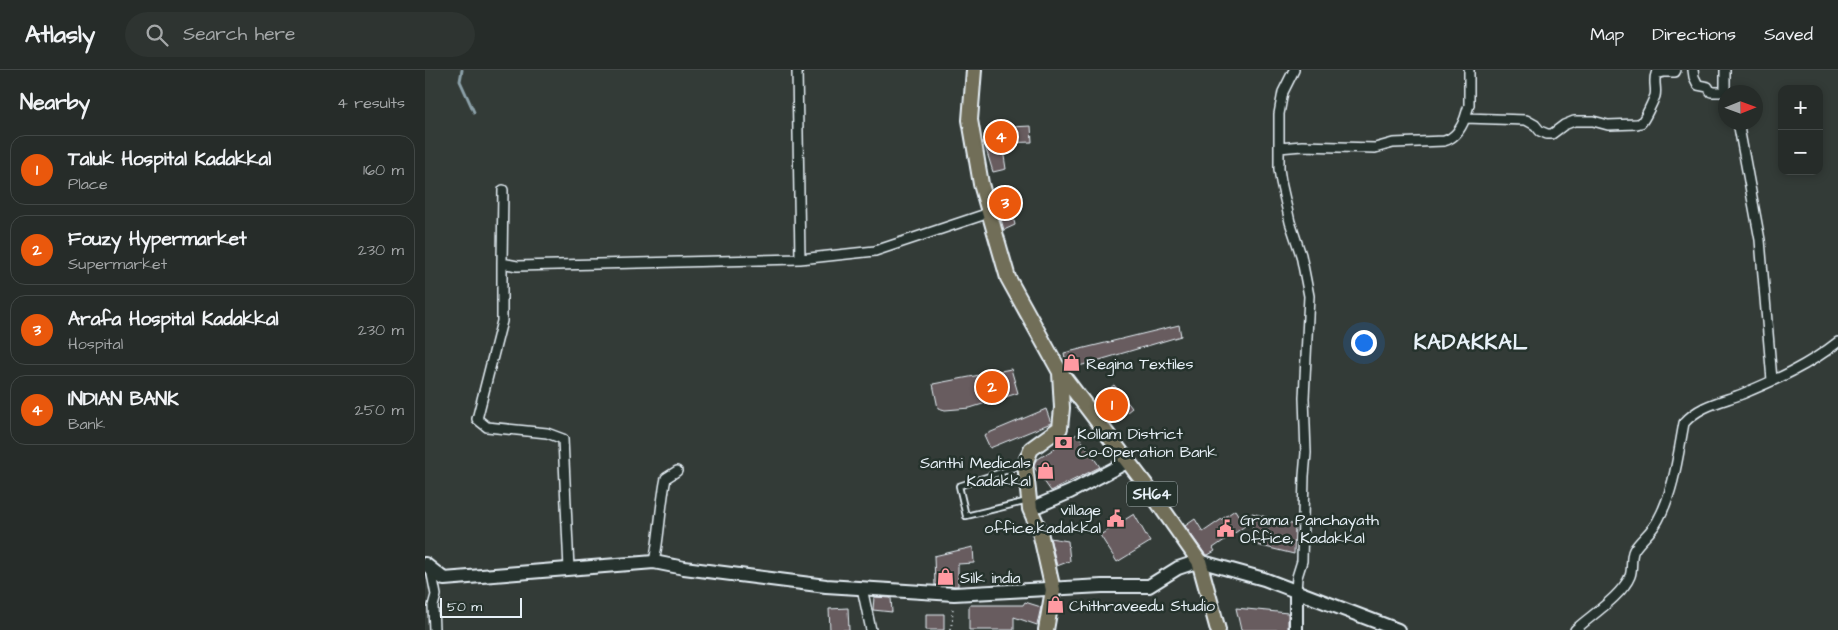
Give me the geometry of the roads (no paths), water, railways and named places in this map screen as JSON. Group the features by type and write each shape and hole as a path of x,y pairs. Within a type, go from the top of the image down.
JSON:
{"main road":[{"name":"SH64","path":"974,70 970,120 981,184 1008,278 1060,372 1145,484 1199,561 1218,630"},
{"path":"1046,630 1053,590 1040,532 1030,505 1025,464 1031,449 1060,428 1062,408 1060,372"}],"street":[{"path":"797,70 800,259"},
{"path":"1294,70 1283,92 1279,108 1279,168 1290,222 1301,255 1309,296 1304,398 1306,453 1302,533 1303,561 1297,577 1296,630"},
{"path":"1279,148 1302,146 1375,148 1393,143 1452,139 1463,125 1469,105 1469,70"},
{"path":"1465,118 1526,120 1547,134 1552,134 1564,125 1574,121 1593,121 1608,125 1641,123 1655,95 1656,74 1675,72 1675,70"},
{"path":"1693,70 1698,85 1708,87 1711,92 1718,92"},
{"path":"1725,70 1725,85"},
{"path":"1739,130 1760,240 1772,380"},
{"path":"503,190 502,321 477,419 487,427 547,433 563,439 569,569"},
{"path":"502,263 517,266 800,259 875,251 989,213"},
{"path":"1575,630 1605,606 1624,586 1630,576 1633,552 1653,530 1669,494 1685,424 1688,420 1705,406 1741,394 1772,380 1818,357 1838,342"},
{"path":"1030,505 1070,492 1127,462"},
{"path":"654,562 666,478 677,471"},
{"path":"428,567 444,579 654,562 693,570 826,586 954,594 1102,586 1149,586 1179,568 1199,561 1264,579 1398,630"},
{"path":"428,567 436,595 433,606 434,630"},
{"path":"862,588 871,630"}],"lane":[{"path":"1025,464 959,486 966,516 1030,505"}],"waterway":[{"path":"462,70 460,81 474,112"}],"place":[{"name":"INDIAN BANK","path":"1001,137"},
{"name":"Arafa Hospital Kadakkal","path":"1005,203"},
{"name":"Regina Textiles","path":"1072,363"},
{"name":"Fouzy Hypermarket","path":"992,387"},
{"name":"Taluk Hospital Kadakkal","path":"1112,405"},
{"name":"Kollam District Co-Operation Bank","path":"1063,442"},
{"name":"Santhi Medicals Kadakkal","path":"1045,471"},
{"name":"village office,kadakkal","path":"1115,518"},
{"name":"Grama Panchayath Office, Kadakkal","path":"1226,528"},
{"name":"Silk india","path":"946,577"},
{"name":"Chithraveedu Studio","path":"1055,605"}],"district":[{"name":"KADAKKAL","path":"1471,342"}]}
